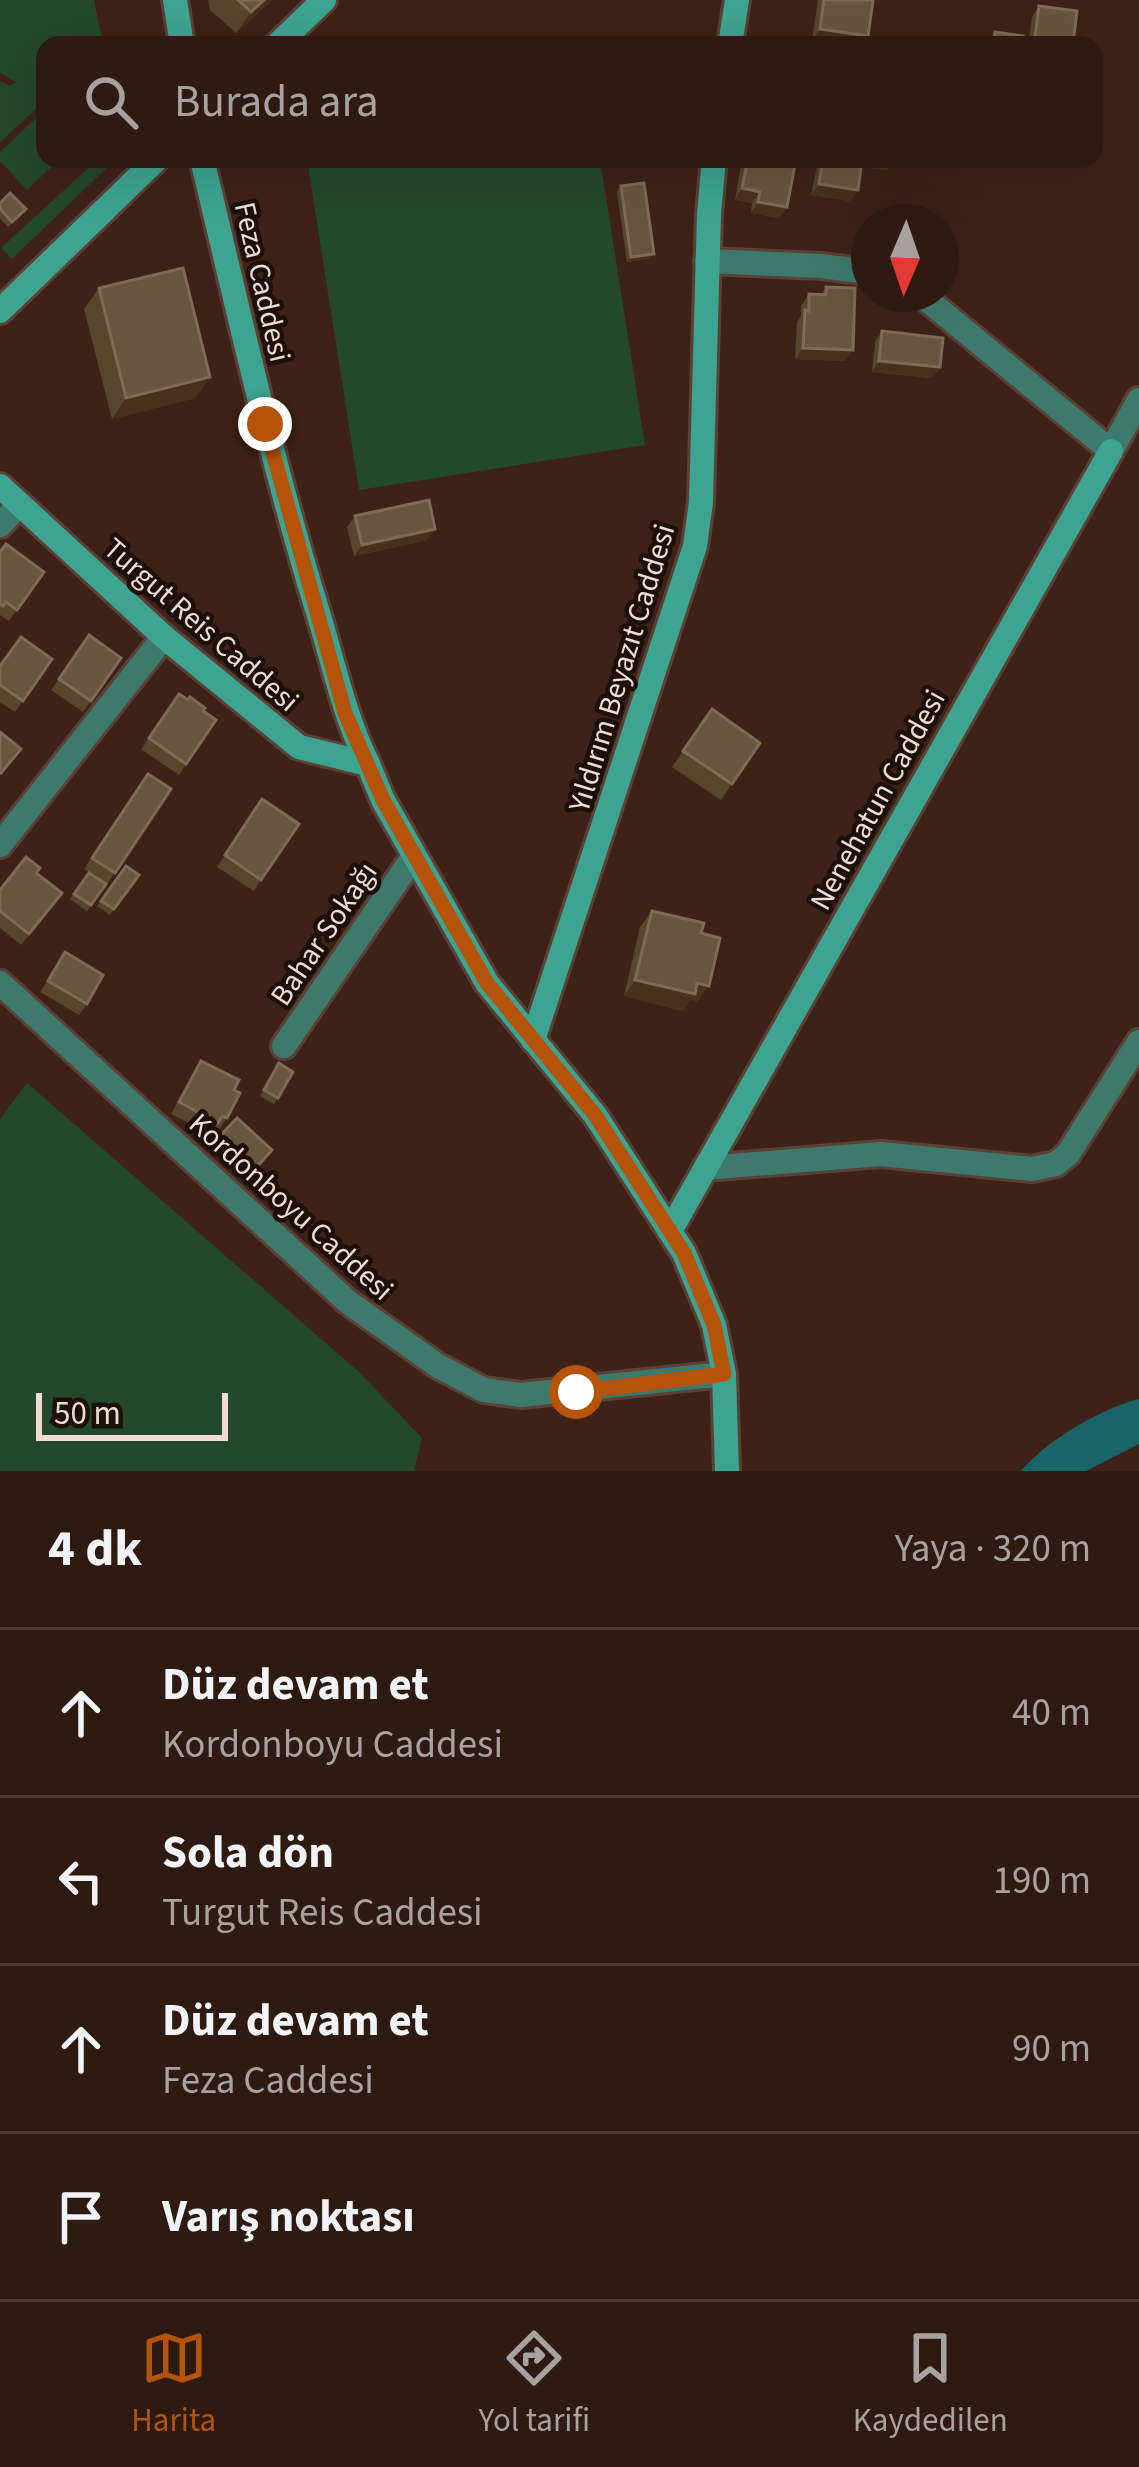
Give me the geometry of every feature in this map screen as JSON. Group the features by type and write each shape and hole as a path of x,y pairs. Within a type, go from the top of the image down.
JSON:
{"street":[{"path":"175,0 181,36"},
{"path":"286,36 324,0"},
{"path":"731,36 737,0"},
{"path":"0,311 148,168"},
{"name":"Feza Caddesi","path":"204,168 297,542 345,713 368,764"},
{"name":"Yıldırım Beyazıt Caddesi","path":"533,1040 695,546 701,502 713,168"},
{"path":"707,261 851,270"},
{"path":"942,312 1111,451"},
{"name":"Nenehatun Caddesi","path":"670,1231 1139,400"},
{"name":"Turgut Reis Caddesi","path":"0,486 164,637 299,747 368,764"},
{"path":"0,525 19,505"},
{"path":"0,845 164,637"},
{"path":"368,764 383,800 473,962 595,1115 684,1253 709,1310 724,1374 727,1471"},
{"name":"Bahar Sokağı","path":"284,1046 414,856"},
{"name":"Kordonboyu Caddesi","path":"0,982 347,1302 438,1366 484,1390 521,1395 724,1374"},
{"path":"705,1168 881,1154 1032,1169 1055,1164 1068,1154 1139,1042"}],"green space":[{"path":"0,0 94,0 101,36 36,36 36,109 0,142 0,81 10,86 16,82 0,73"},
{"path":"36,118 36,168 50,168 27,190 0,161 0,152"},
{"path":"88,168 107,168 12,259 1,248"},
{"path":"308,168 601,168 645,445 359,490"},
{"path":"27,1083 359,1372 422,1438 414,1471 0,1471 0,1119"}],"water":[{"path":"1139,1399 1139,1444 1086,1471 1021,1471 1075,1427"}],"building":[{"path":"238,0 264,0 251,12"},
{"path":"824,0 873,0 868,36 820,29"},
{"path":"1039,6 1077,11 1074,36 1035,36"},
{"path":"746,168 794,168 787,207 758,202 760,192 742,188"},
{"path":"822,168 861,168 858,190 819,184"},
{"path":"644,183 654,254 631,257 621,186"},
{"path":"10,193 26,209 12,222 0,209"},
{"path":"183,268 210,377 126,398 99,288"},
{"path":"826,287 851,288 853,350 803,348 809,294 826,295"},
{"path":"882,331 943,338 940,367 879,361"},
{"path":"429,500 435,529 362,545 355,516"},
{"path":"6,544 44,572 17,610 6,602 0,604 0,552"},
{"path":"89,635 121,658 91,701 59,679"},
{"path":"21,637 52,659 23,701 0,685 0,666"},
{"path":"179,694 190,697 216,720 186,764 149,738"},
{"path":"712,709 760,743 732,784 683,751"},
{"path":"0,732 21,749 1,773 0,772"},
{"path":"148,774 171,789 115,873 92,858"},
{"path":"262,799 299,824 261,880 225,855"},
{"path":"26,857 40,868 36,873 62,893 29,934 0,911 0,890"},
{"path":"126,866 139,875 114,909 101,901"},
{"path":"89,873 106,884 91,905 74,894"},
{"path":"652,911 704,923 701,933 720,938 709,986 697,983 695,994 635,980"},
{"path":"65,952 103,975 87,1004 48,981"},
{"path":"201,1061 239,1080 234,1090 240,1093 227,1118 222,1116 218,1123 179,1102"},
{"path":"279,1063 293,1072 278,1098 264,1090"},
{"path":"237,1118 272,1150 255,1169 219,1137"}],"route":[{"path":"265,424 345,713 383,800 487,983 595,1115 657,1209 684,1253 714,1325 724,1374 576,1392"}]}
